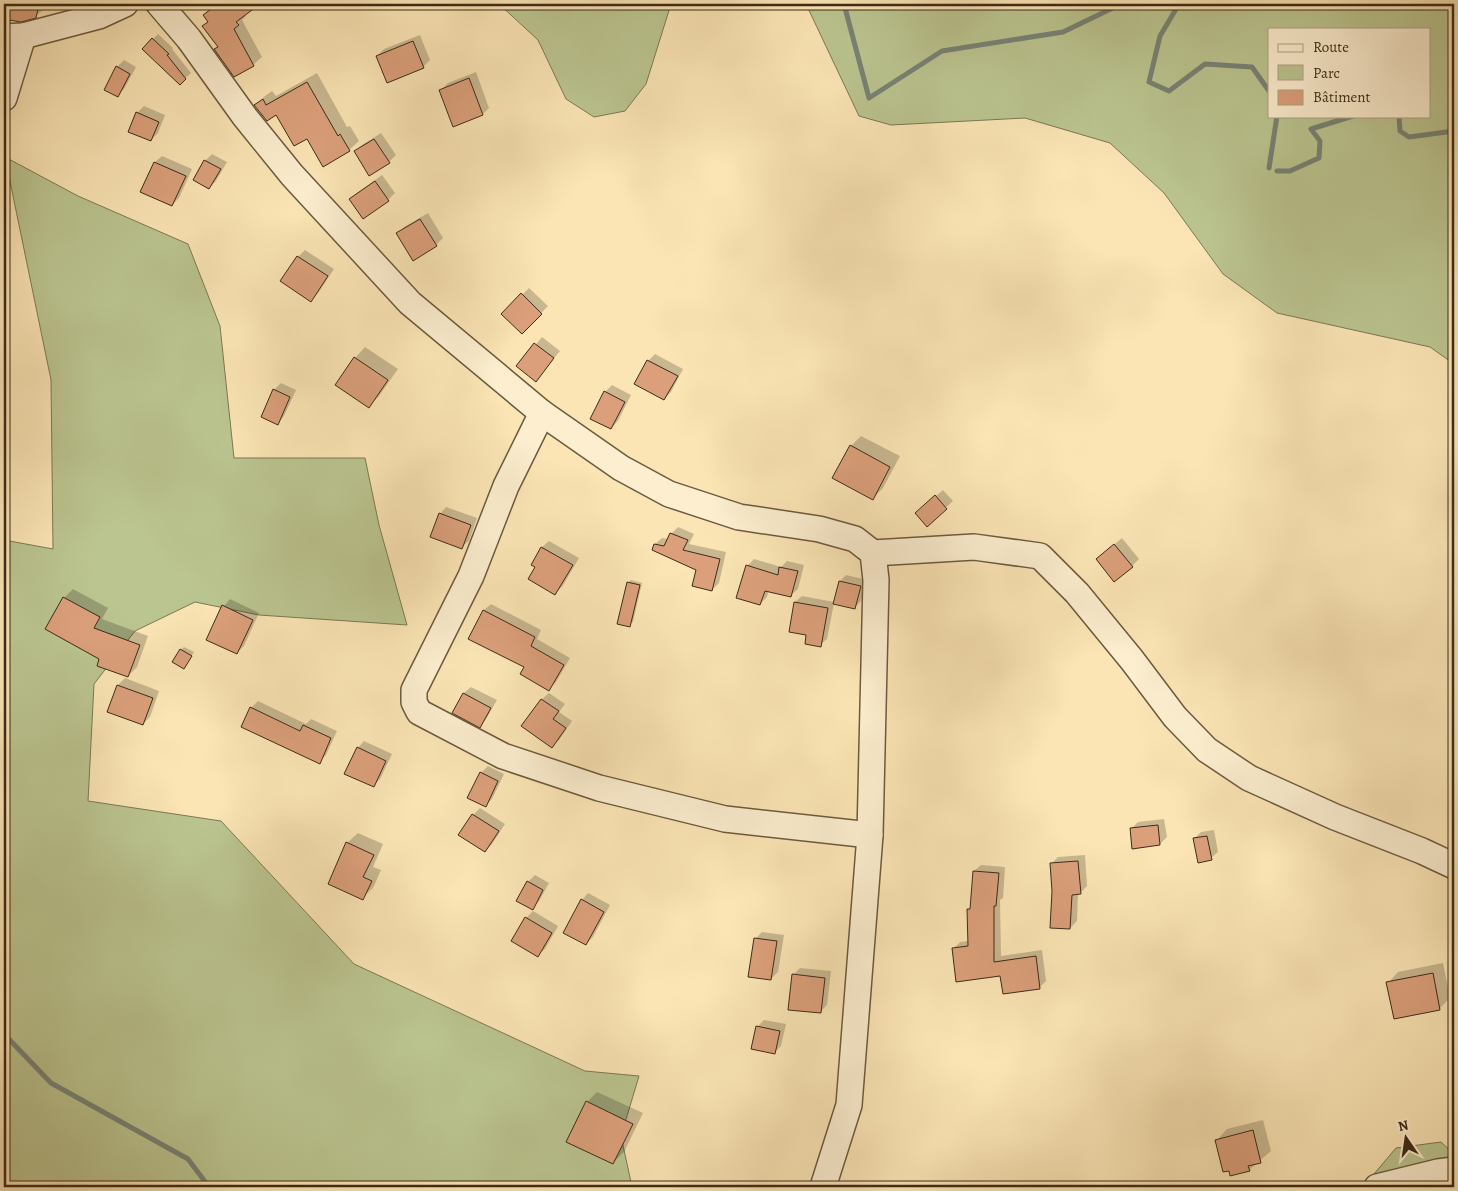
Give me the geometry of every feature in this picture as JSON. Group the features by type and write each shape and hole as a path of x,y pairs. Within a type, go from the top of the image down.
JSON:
{"street":[{"path":"4,98 14,37 100,16 125,4"},
{"path":"160,4 189,39 245,117 292,176 410,303 542,412 621,468 669,494 739,517 819,529 855,539 873,553 974,547 1040,556 1077,593 1132,660 1175,717 1208,750 1250,778 1336,817 1422,851 1454,866"},
{"path":"542,412 506,486 471,576 414,690 414,702 419,712 503,756 599,788 725,819 870,835"},
{"path":"824,1187 849,1105 870,835 876,580 873,553"},
{"path":"1377,1187 1454,1170"}],"green space":[{"path":"499,4 671,4 646,84 625,111 594,117 566,99 538,40"},
{"path":"806,4 1454,4 1454,364 1430,347 1277,313 1223,274 1164,193 1110,143 1025,118 891,125 859,116"},
{"path":"5,157 78,196 188,244 220,326 234,458 365,458 379,525 407,625 259,615 195,602 135,631 94,684 88,801 221,821 354,964 585,1071 639,1076 621,1136 632,1187 4,1187 4,540 53,549 51,380"},
{"path":"1441,1142 1454,1154 1454,1187 1363,1187 1396,1148"}],"building":[{"path":"4,4 39,4 36,18 21,22 4,18"},
{"path":"218,4 260,4 236,22 239,25 234,29 254,66 234,77 214,49 218,47 202,26 208,22 203,15"},
{"path":"152,38 169,54 167,55 186,79 180,85 142,49"},
{"path":"413,41 424,68 387,83 376,56"},
{"path":"116,66 130,74 118,97 104,90"},
{"path":"469,78 483,115 453,127 439,90"},
{"path":"307,82 338,136 340,134 350,151 323,167 307,139 294,146 276,115 267,121 254,105 263,99 266,105"},
{"path":"136,112 159,122 151,141 128,132"},
{"path":"374,139 390,163 369,176 354,151"},
{"path":"204,160 221,169 209,189 193,180"},
{"path":"154,162 186,176 172,206 140,192"},
{"path":"375,181 389,201 363,219 349,199"},
{"path":"420,219 437,246 413,261 396,233"},
{"path":"297,256 328,276 311,302 280,281"},
{"path":"521,293 542,314 522,334 501,314"},
{"path":"534,343 554,358 536,382 516,366"},
{"path":"354,357 388,380 369,408 335,385"},
{"path":"647,360 678,376 664,400 634,384"},
{"path":"273,389 290,397 278,425 261,417"},
{"path":"604,391 625,402 611,429 590,419"},
{"path":"850,445 890,467 873,500 832,478"},
{"path":"935,495 947,509 927,527 915,513"},
{"path":"439,513 471,525 462,549 430,537"},
{"path":"670,533 688,540 683,550 720,559 712,591 692,586 696,570 652,550 654,544 664,546"},
{"path":"1114,544 1133,567 1114,582 1096,559"},
{"path":"541,547 573,565 555,595 528,579 535,567 531,565"},
{"path":"746,565 778,575 779,567 798,571 791,597 765,591 760,605 736,598"},
{"path":"839,581 861,586 855,609 833,604"},
{"path":"627,582 640,585 630,627 617,624"},
{"path":"63,597 100,617 94,628 140,645 128,677 97,666 99,659 45,629"},
{"path":"794,602 828,608 821,647 805,644 806,635 789,632"},
{"path":"222,605 253,620 237,654 206,640"},
{"path":"483,610 535,637 531,646 564,665 549,691 520,674 524,667 468,639"},
{"path":"180,649 192,656 184,669 172,662"},
{"path":"117,685 153,698 143,725 107,712"},
{"path":"463,693 491,708 480,728 452,713"},
{"path":"541,699 559,711 553,719 566,728 552,748 521,726"},
{"path":"250,707 300,731 303,725 331,738 320,764 241,727"},
{"path":"357,747 386,761 374,787 344,774"},
{"path":"480,772 498,781 486,807 467,798"},
{"path":"472,814 499,831 485,852 458,835"},
{"path":"1158,825 1160,845 1132,849 1130,828"},
{"path":"1207,836 1212,860 1198,863 1193,838"},
{"path":"346,842 374,855 363,877 372,881 363,900 328,884"},
{"path":"1078,861 1081,894 1072,895 1070,929 1050,928 1052,891 1050,863"},
{"path":"973,871 999,873 996,906 994,906 994,962 1036,956 1040,989 1003,994 1000,976 956,982 952,948 968,946 967,909 970,909"},
{"path":"527,881 543,890 533,910 516,901"},
{"path":"581,899 604,912 586,945 563,933"},
{"path":"525,917 552,933 538,957 511,941"},
{"path":"754,938 777,941 771,980 748,977"},
{"path":"1433,973 1440,1010 1394,1019 1386,982"},
{"path":"792,974 825,978 821,1013 788,1010"},
{"path":"756,1026 780,1031 775,1054 751,1049"},
{"path":"586,1101 633,1124 613,1164 566,1142"},
{"path":"1253,1130 1261,1163 1248,1166 1250,1171 1230,1176 1229,1171 1223,1172 1215,1140"}],"waterway":[{"path":"844,4 869,98 942,51 1063,32 1121,4"},
{"path":"1179,4 1160,36 1149,82 1169,91 1205,64 1252,67 1268,90"},
{"path":"1269,168 1277,118"},
{"path":"1277,171 1290,171 1319,158 1320,141 1311,129 1347,118"},
{"path":"1399,118 1400,131 1409,137 1454,131"},
{"path":"4,1034 51,1083 188,1159 209,1187"}]}
